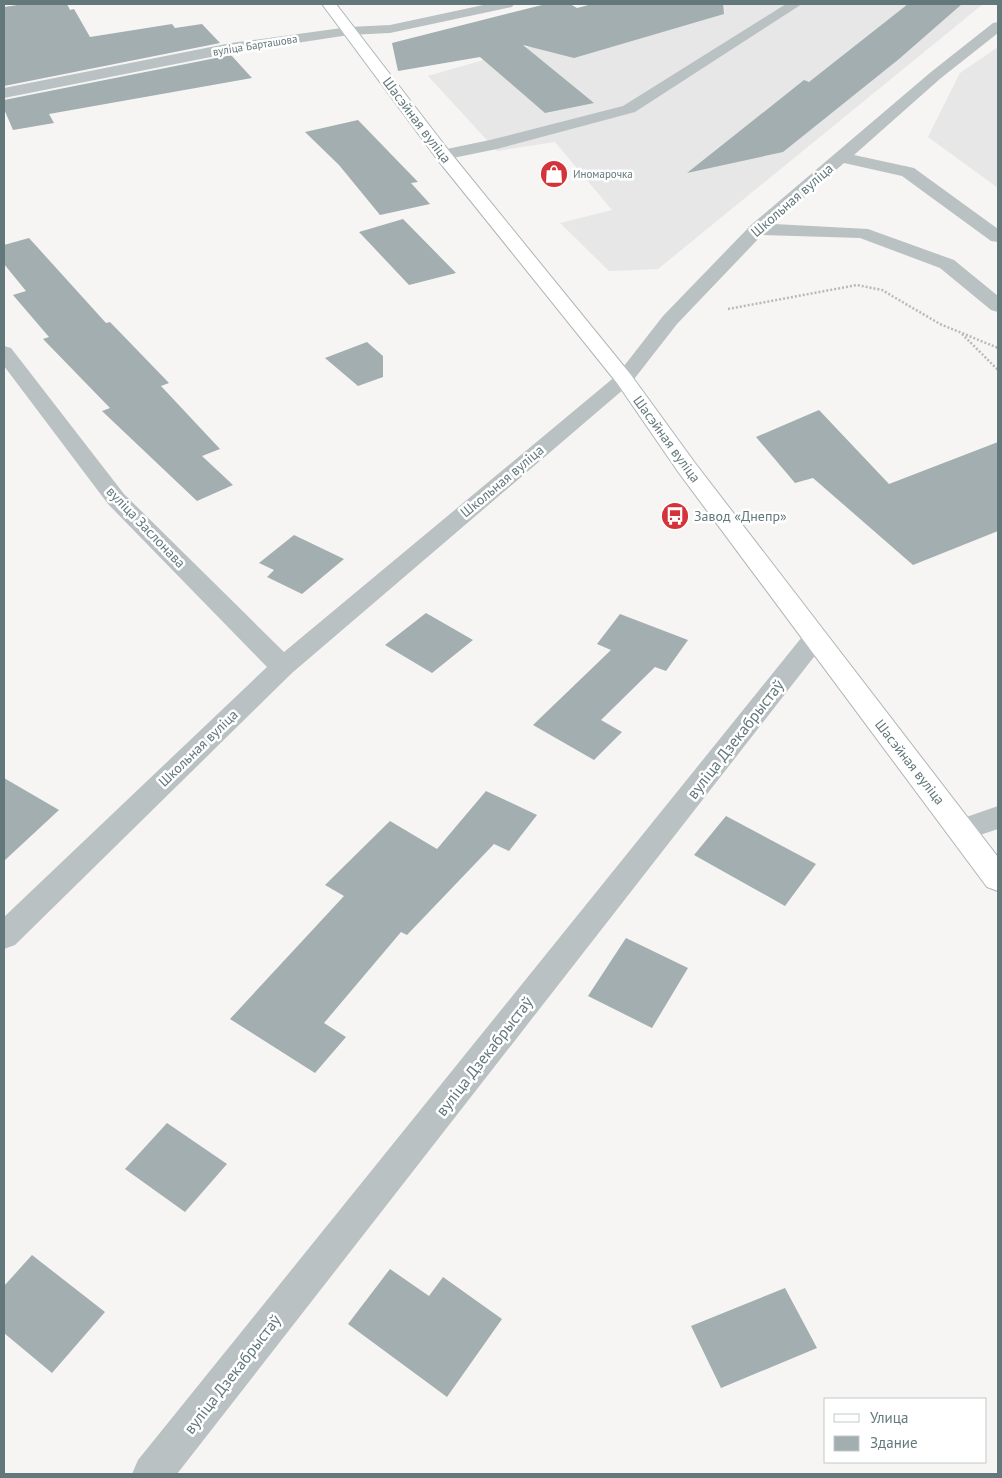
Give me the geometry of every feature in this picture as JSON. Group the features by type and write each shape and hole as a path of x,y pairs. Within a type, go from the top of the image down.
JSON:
{"main road":[{"name":"Шасэйная вуліца","path":"329,4 443,156 624,379 687,468 998,879"}],"street":[{"name":"вуліца Барташова","path":"4,92 231,48 349,31 390,29 507,4"},
{"path":"443,156 628,109 795,4"},
{"name":"Школьная вуліца","path":"4,936 283,667 624,379 670,320 757,229 936,75 998,26"},
{"path":"842,157 908,172 998,237"},
{"path":"757,229 862,233 947,264 998,306"},
{"name":"вуліца Заслонава","path":"4,352 116,499 283,667"},
{"name":"вуліца Дзекабрыстаў","path":"152,1474 815,638"},
{"path":"962,830 998,817"}],"path":[{"path":"670,320 857,285 882,290 940,324 998,348"},
{"path":"960,332 998,370"}],"shaded area":[{"path":"676,4 983,4 658,269 609,271 560,223 612,210 555,142 497,151 428,76"},
{"path":"998,47 998,188 928,137 960,73"}],"building":[{"path":"24,4 67,4 70,10 74,9 90,37 172,24 175,28 202,24 220,43 4,86 4,7"},
{"path":"546,4 570,4 577,8 592,4 723,4 724,14 574,58 523,45 594,103 545,113 480,57 398,71 392,43"},
{"path":"908,4 962,4 899,59 783,152 687,173 804,80 809,82"},
{"path":"231,55 252,78 49,114 54,123 13,130 4,109 4,100"},
{"path":"358,120 418,182 411,183 430,204 380,215 339,165 305,132"},
{"path":"403,219 456,273 409,285 359,232"},
{"path":"29,238 106,323 110,322 169,383 161,386 220,449 202,456 233,485 197,501 102,411 110,408 43,339 49,337 13,295 26,291 4,264 4,245"},
{"path":"367,342 383,356 383,377 358,386 325,358"},
{"path":"819,410 889,484 998,442 998,531 913,565 813,478 795,483 756,437"},
{"path":"294,535 344,559 302,594 267,577 274,570 259,563"},
{"path":"426,613 473,640 432,673 385,645"},
{"path":"620,614 688,640 666,671 655,667 601,720 622,732 594,760 533,725 611,650 597,644"},
{"path":"4,778 59,810 4,861"},
{"path":"486,791 537,815 509,851 494,844 407,935 401,932 324,1023 346,1037 315,1073 230,1019 344,896 325,885 390,821 437,849"},
{"path":"726,816 816,864 785,906 694,855"},
{"path":"626,938 688,968 652,1028 588,996"},
{"path":"167,1123 227,1164 185,1212 125,1169"},
{"path":"32,1255 105,1312 52,1373 4,1333 4,1286"},
{"path":"390,1269 429,1296 443,1277 502,1319 447,1397 348,1324"},
{"path":"785,1288 817,1348 721,1388 691,1326"}],"place":[{"name":"Иномарочка","path":"554,174"},
{"name":"Завод «Днепр»","path":"675,516"}]}
